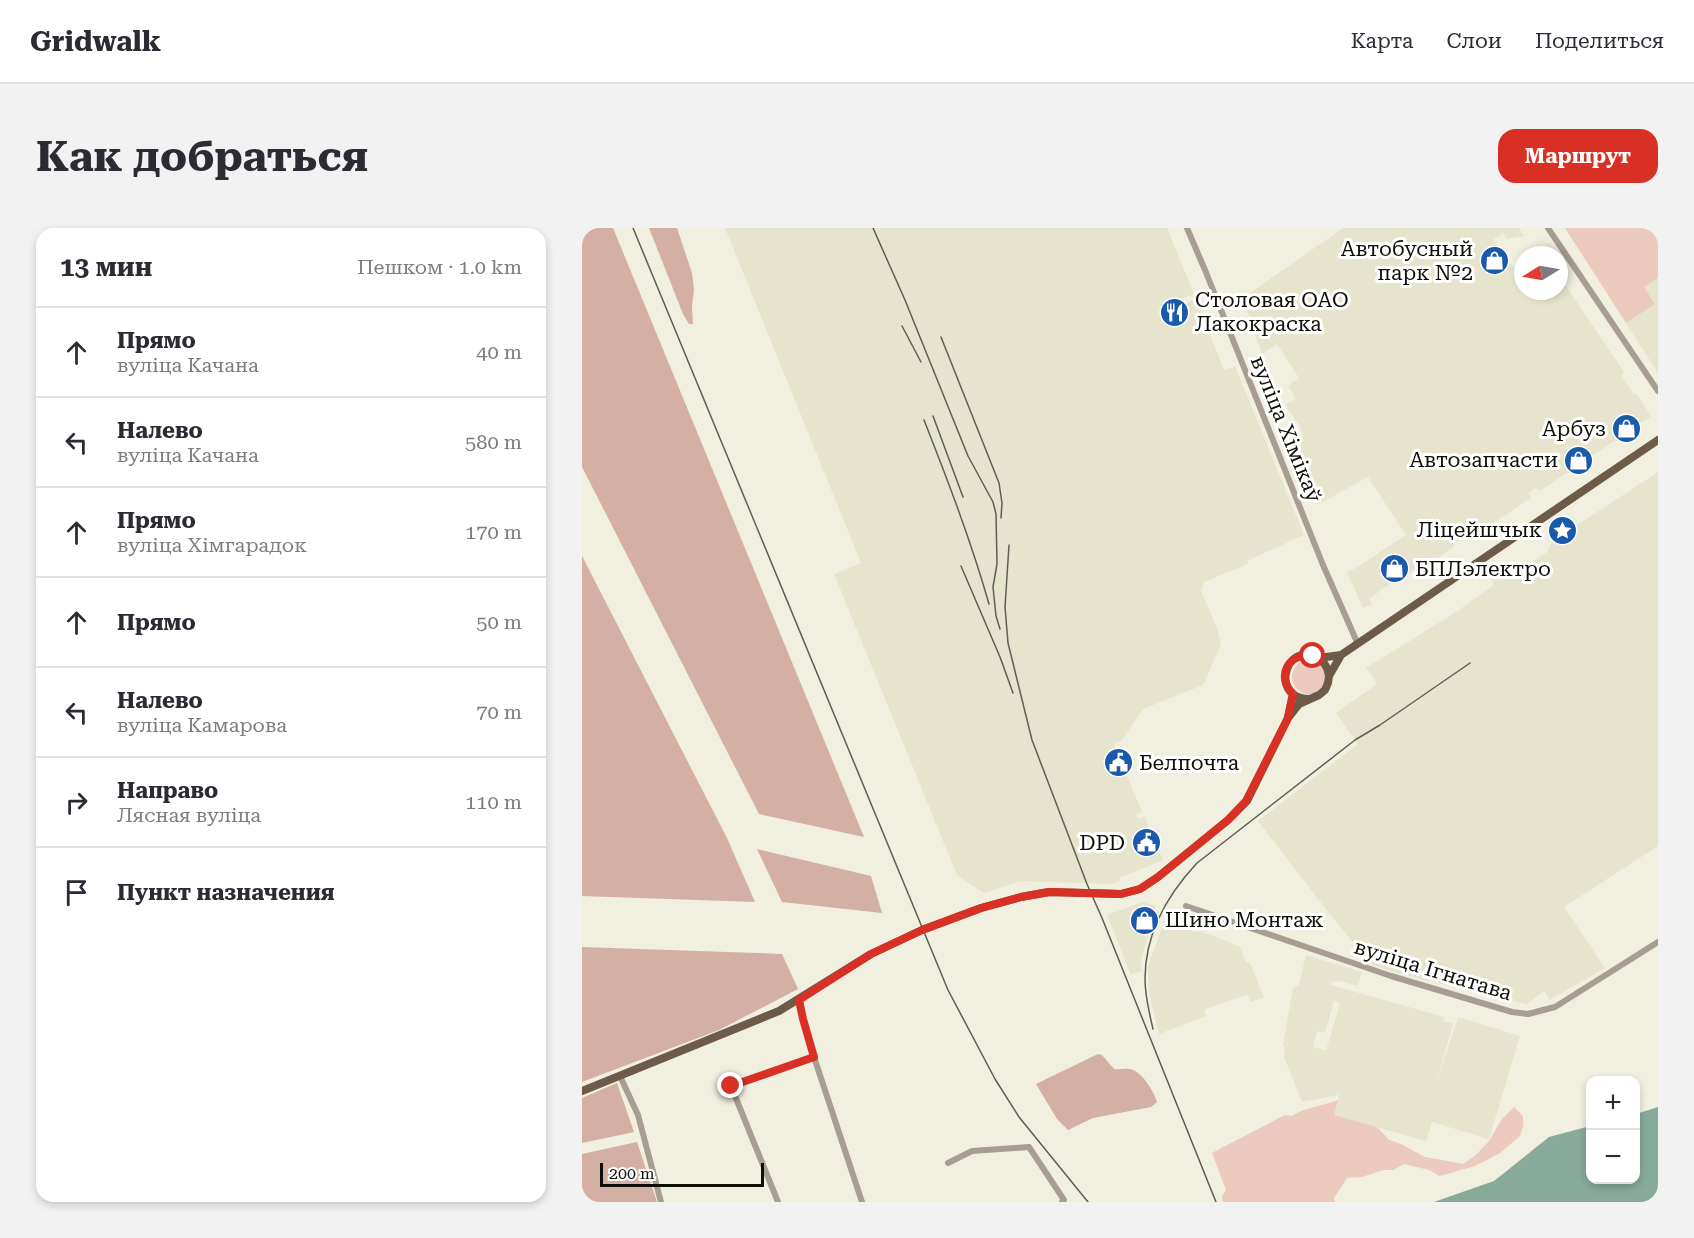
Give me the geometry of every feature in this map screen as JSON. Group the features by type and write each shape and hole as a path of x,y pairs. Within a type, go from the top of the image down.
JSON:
{"main road":[{"path":"582,1091 779,1011 871,954 901,939 981,908 1049,892 1121,894 1140,889 1228,820 1246,801 1288,718 1299,704 1325,690 1329,676 1341,655 1658,440"},
{"path":"1312,699 1302,699 1289,690 1285,679 1288,664 1302,655 1319,658 1341,655"},
{"path":"1319,658 1326,666 1329,676"},
{"path":"1288,718 1293,694"}],"street":[{"name":"вуліца Хімікаў","path":"1186,228 1206,270 1323,565 1358,642"},
{"path":"1548,228 1658,391"},
{"name":"вуліца Ігнатава","path":"1186,906 1391,976 1512,1012 1528,1014 1546,1010 1566,1001 1658,942"},
{"path":"799,1000 814,1057 862,1202"},
{"path":"778,1202 731,1086 814,1057"},
{"path":"620,1076 638,1115 661,1202"},
{"path":"948,1163 972,1151 1029,1147 1063,1201"}],"shaded area":[{"path":"582,228 613,228 864,837 759,814 582,467"},
{"path":"649,228 677,228 692,273 693,324 689,324 683,314"},
{"path":"725,228 1167,228 1194,294 1181,299 1183,304 1196,299 1224,370 1235,366 1304,535 1247,561 1248,564 1204,582 1201,591 1217,628 1221,644 1203,685 1143,709 1122,740 1114,744 1142,812 1136,815 1138,819 1144,816 1163,860 1119,878 1120,881 1111,884 1020,881 984,893 957,875 834,574 861,563"},
{"path":"1343,228 1519,228 1524,236 1507,239 1503,233 1493,240 1514,268 1514,300 1568,300 1568,289 1624,372 1622,377 1651,416 1540,491 1536,487 1528,493 1531,498 1466,541 1463,538 1423,568 1420,565 1409,574 1404,567 1389,577 1392,582 1369,599 1372,605 1363,608 1347,572 1406,535 1368,477 1317,505 1291,444 1304,437 1298,423 1285,405 1296,399 1288,386 1299,378 1277,344 1262,354 1243,298"},
{"path":"1565,228 1658,228 1658,278 1644,287 1655,304 1626,323"},
{"path":"1658,278 1658,373 1626,323 1655,304 1644,287"},
{"path":"1658,472 1658,846 1564,907 1605,968 1550,1000 1544,991 1527,1004 1372,965 1258,821 1358,744 1336,713 1377,684 1366,668 1456,612 1494,585 1491,579 1512,565 1517,572 1547,552 1553,541"},
{"path":"582,556 727,838 755,902 582,896"},
{"path":"1309,660 1321,665 1326,677 1321,689 1309,694 1297,689 1292,677 1297,665"},
{"path":"757,849 871,876 882,913 782,902"},
{"path":"1142,902 1156,906 1142,957 1141,971 1131,975 1107,915"},
{"path":"1168,911 1188,920 1193,932 1214,936 1240,947 1246,962 1250,963 1264,997 1251,1002 1248,995 1234,999 1204,1010 1206,1016 1159,1034 1149,994 1148,966"},
{"path":"582,947 782,954 798,989 719,1030 582,1082"},
{"path":"1306,955 1362,972 1358,986 1340,981 1331,982 1331,985 1444,1017 1443,1021 1453,1024 1435,1087 1458,1017 1520,1036 1489,1139 1432,1122 1426,1141 1334,1115 1340,1091 1338,1095 1302,1102 1284,1057 1285,1047 1283,1045 1293,988 1299,985","holes":["1334,1001 1340,1003 1326,1051 1313,1047 1317,1031 1325,1033"]},
{"path":"1098,1054 1102,1055 1114,1069 1129,1069 1138,1073 1150,1087 1157,1102 1151,1107 1093,1118 1068,1130 1057,1119 1036,1084"},
{"path":"617,1083 634,1132 582,1143 582,1098"},
{"path":"1338,1100 1334,1115 1377,1127 1389,1140 1425,1157 1463,1164 1476,1155 1489,1141 1502,1119 1514,1107 1523,1116 1523,1127 1520,1136 1500,1153 1475,1166 1440,1176 1429,1170 1404,1164 1393,1170 1347,1178 1334,1198 1335,1202 1223,1202 1222,1197 1226,1190 1212,1153 1285,1115 1292,1116"},
{"path":"1658,1107 1658,1202 1434,1202 1494,1181 1549,1137 1586,1127 1586,1184 1640,1184 1640,1113"},
{"path":"637,1142 657,1202 582,1202 582,1154"}],"railway":[{"path":"633,228 948,990 995,1079 1019,1117 1088,1202"},
{"path":"873,228 905,300 968,456 993,502 996,514 997,564 993,587 996,616 1000,629"},
{"path":"902,326 921,362"},
{"path":"941,337 999,483 1002,503 1001,518"},
{"path":"933,416 963,497"},
{"path":"924,420 967,534 989,604"},
{"path":"1009,545 1005,607 1008,643 1032,740 1087,884 1216,1202"},
{"path":"961,566 1013,693"},
{"path":"1153,1029 1145,985 1149,946 1160,916 1186,875 1197,863 1355,740 1470,663"}],"place":[{"name":"Автобусный парк №2","path":"1494,261"},
{"name":"Столовая ОАО Лакокраска","path":"1174,312"},
{"name":"Арбуз","path":"1627,429"},
{"name":"Автозапчасти","path":"1579,460"},
{"name":"Ліцейшчык","path":"1563,530"},
{"name":"БПЛэлектро","path":"1394,569"},
{"name":"Белпочта","path":"1118,763"},
{"name":"DPD","path":"1146,843"},
{"name":"Шино Монтаж","path":"1144,920"}],"route":[{"path":"731,1086 814,1057 799,1000 871,954 901,939 981,908 1021,897 1049,892 1131,893 1158,877 1228,820 1246,801 1288,718 1293,694 1286,685 1287,668 1296,657 1313,656"}]}
